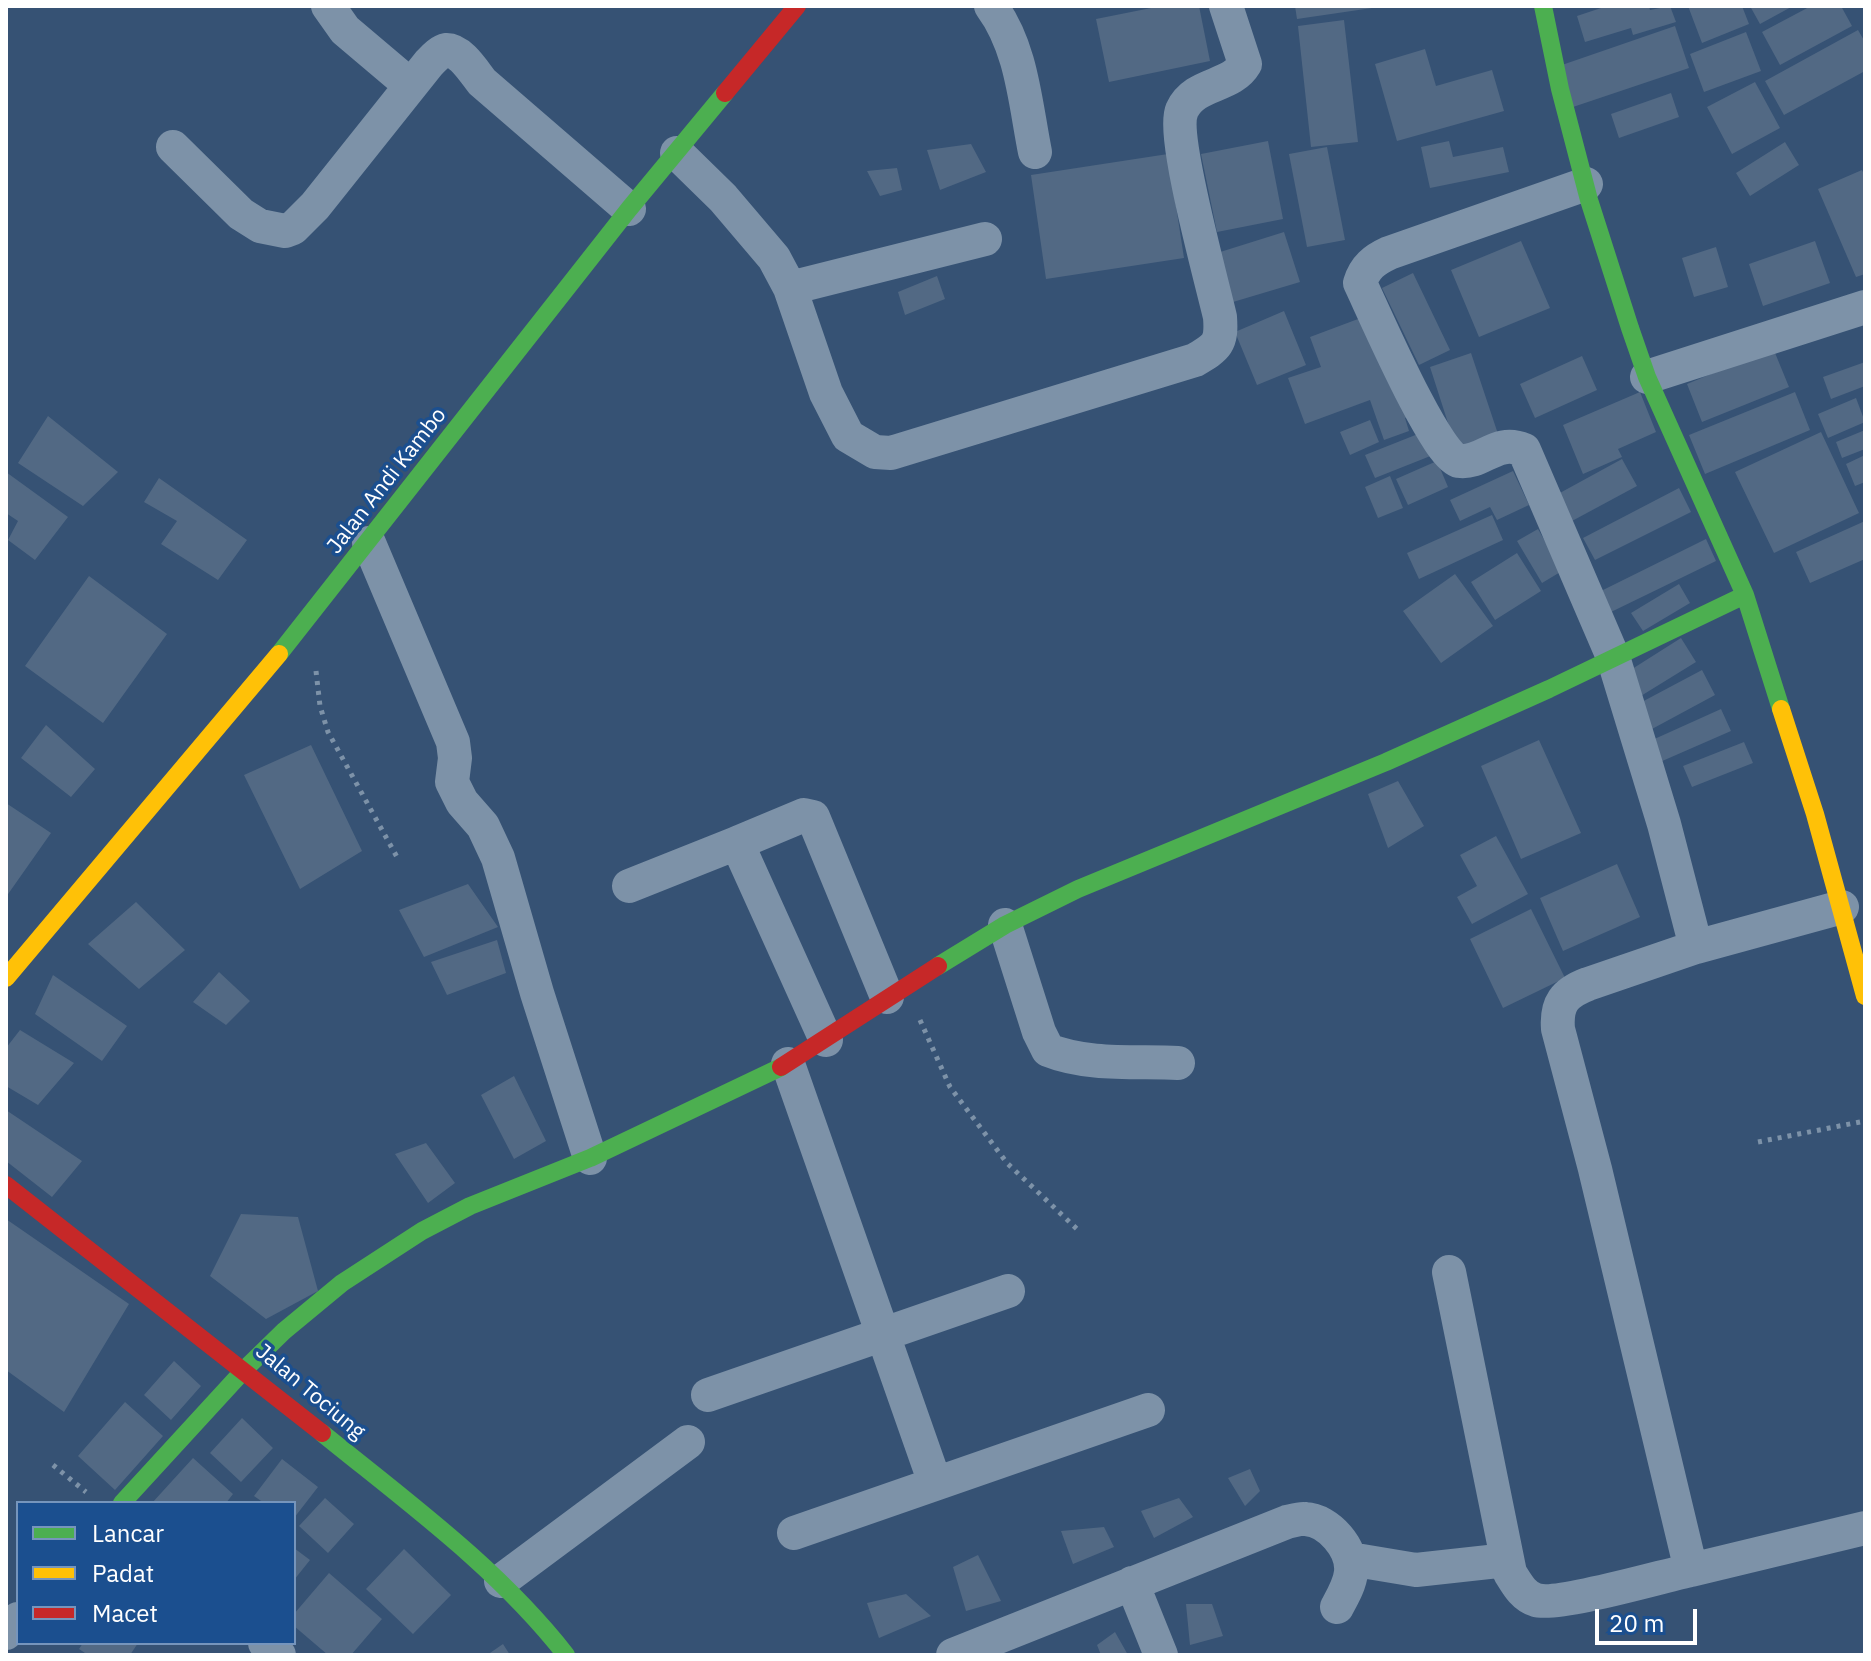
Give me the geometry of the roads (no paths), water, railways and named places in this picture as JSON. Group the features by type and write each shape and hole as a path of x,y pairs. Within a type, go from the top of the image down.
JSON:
{"street":[{"path":"328,6 345,30 410,85"},
{"name":"Jalan Andi Kambo","path":"6,978 316,610 629,209 797,6"},
{"path":"991,6 1004,23 1016,56 1035,152"},
{"path":"677,153 723,198 774,258 790,288 826,393 848,436 875,452 891,453 1195,360 1213,349 1221,337 1220,317 1178,125 1182,111 1197,93 1235,77 1245,64 1226,6"},
{"path":"1543,6 1560,89 1586,184 1647,377 1745,595 1815,814 1865,996"},
{"path":"173,147 241,214 260,226 285,231 293,228 315,206 429,63 442,51 449,50 464,60 482,82 629,209"},
{"path":"1586,184 1375,259 1360,283 1413,395 1446,452 1455,460 1463,461 1503,446 1524,450 1613,657 1664,824 1696,947"},
{"path":"790,288 985,239"},
{"path":"1647,377 1865,307"},
{"path":"369,543 453,742 455,758 452,772 456,791 483,826 498,858 590,1158"},
{"path":"124,1501 284,1331 342,1283 394,1247 470,1206 590,1158 788,1064 1005,925 1078,889 1414,750 1745,595"},
{"path":"629,886 804,815 813,817 896,992"},
{"path":"737,843 826,1040"},
{"path":"1691,1570 1595,1169 1558,1029 1557,1014 1562,999 1573,990 1696,947 1842,907"},
{"path":"1005,925 1039,1032 1048,1050 1082,1060 1178,1063"},
{"path":"788,1064 935,1483"},
{"name":"Jalan Tociung","path":"6,1185 245,1369 501,1581 547,1629 566,1655"},
{"path":"1449,1272 1510,1573 1521,1591 1537,1601 1569,1598 1865,1528"},
{"path":"708,1395 1008,1291"},
{"path":"794,1533 1148,1410"},
{"path":"501,1581 688,1442"},
{"path":"973,1652 1132,1583 1287,1522 1305,1518 1334,1534 1350,1559 1351,1573 1337,1607"},
{"path":"1350,1559 1416,1570 1507,1560"},
{"path":"1132,1583 1161,1655"}]}
